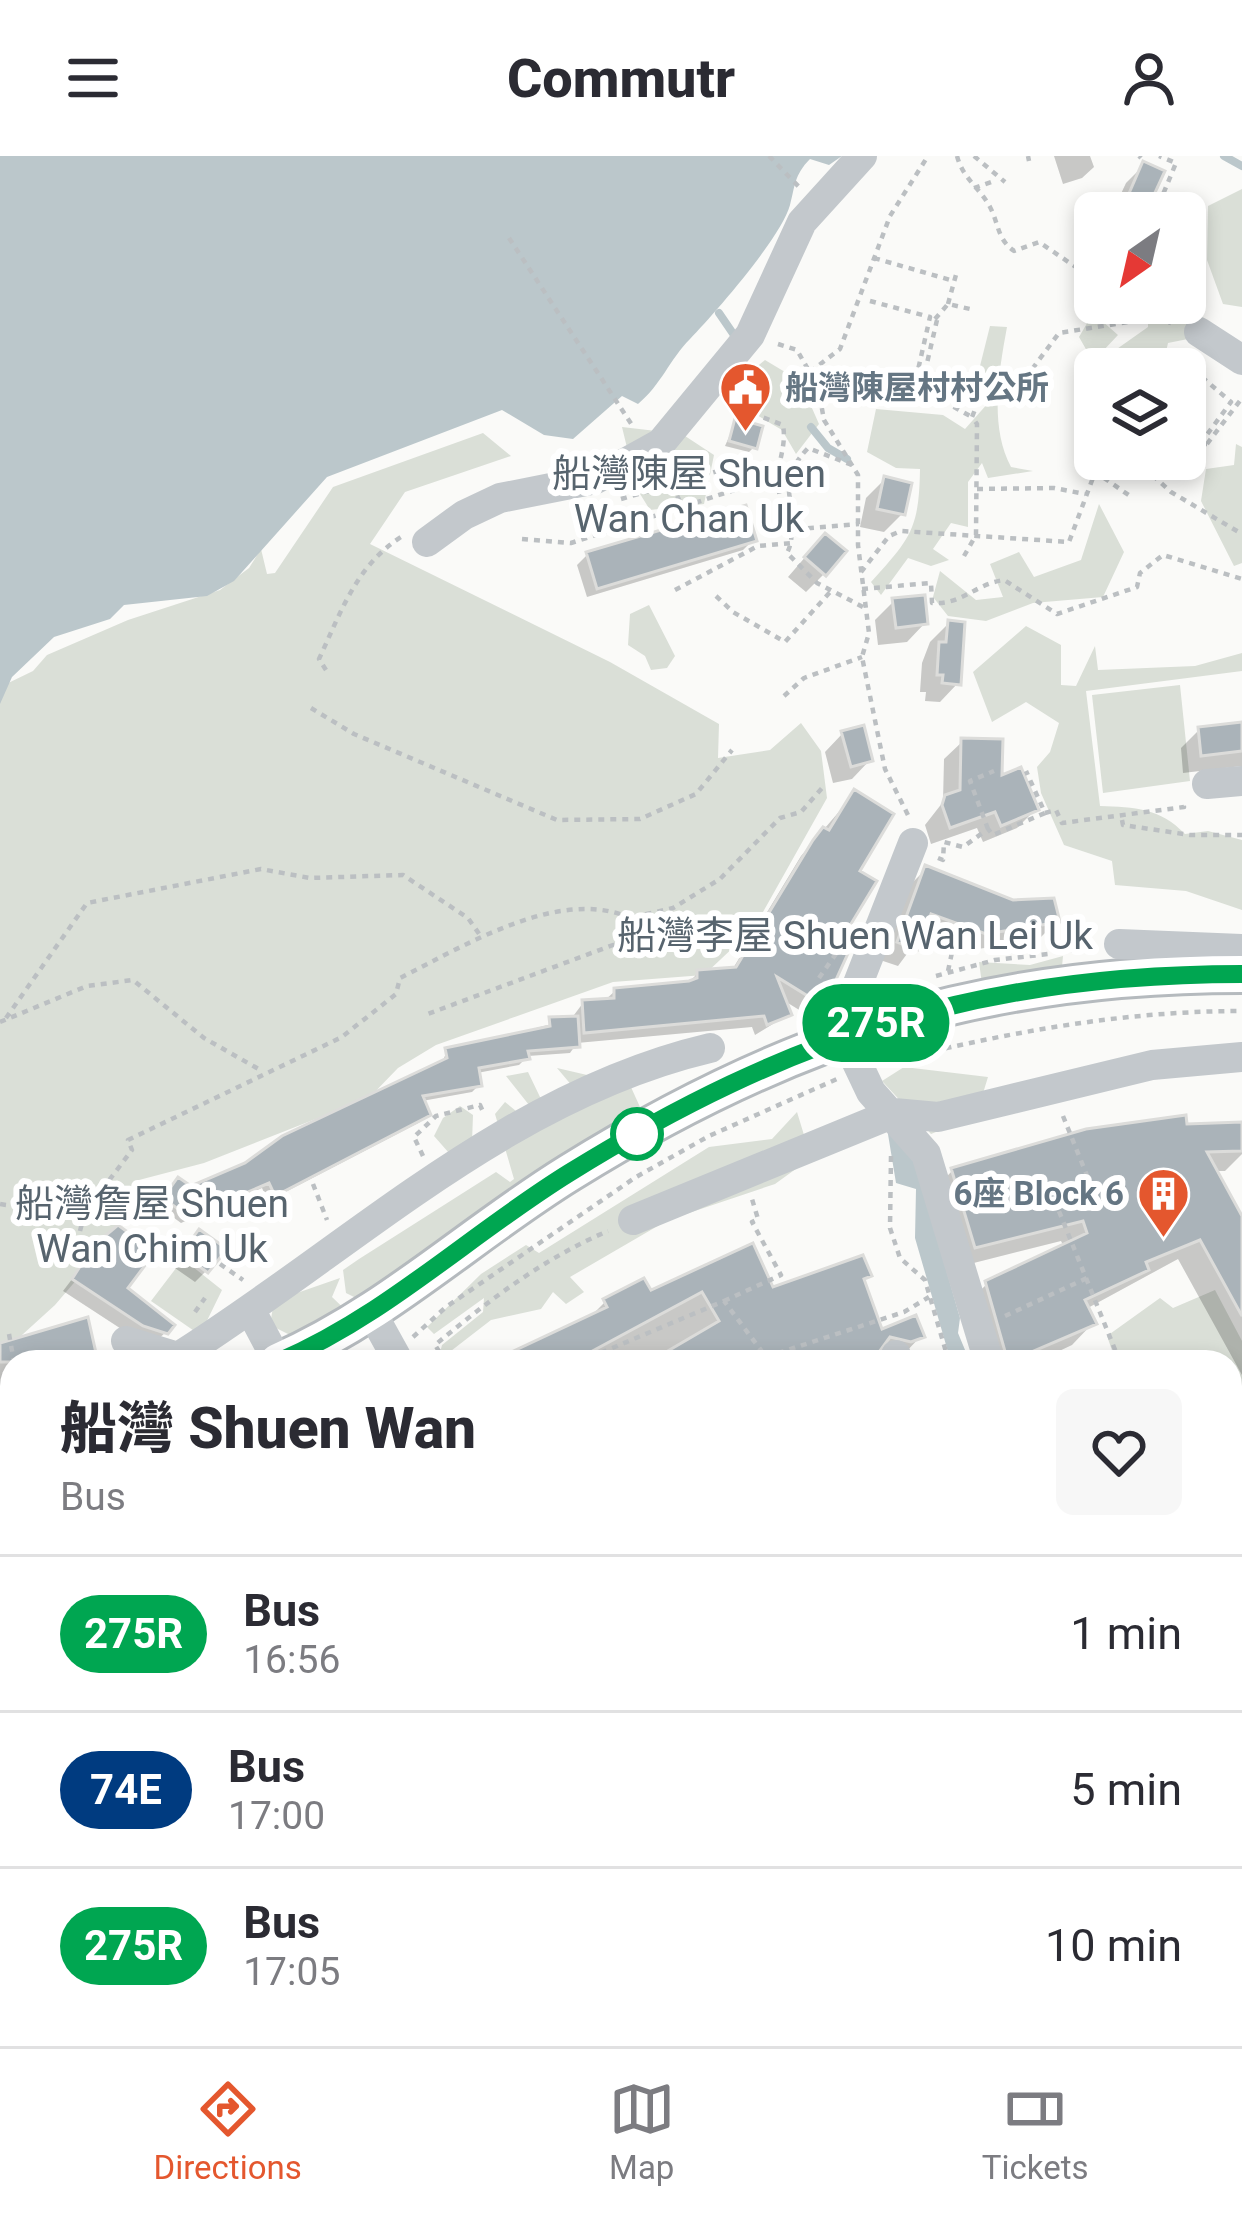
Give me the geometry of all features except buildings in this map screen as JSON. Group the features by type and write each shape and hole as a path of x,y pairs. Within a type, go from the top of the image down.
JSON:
{"main road":[{"path":"302,1350 373,1315 568,1174 845,1021 1093,978 1242,974"}],"street":[{"path":"418,537 500,498 596,479 661,443 751,335 802,222 862,156"},
{"path":"1199,332 1242,360"},
{"path":"1194,789 1242,781"},
{"path":"911,847 845,1021 872,1092 926,1154 985,1350"},
{"path":"1119,944 1242,949"},
{"path":"194,1350 338,1241 504,1135 622,1074 710,1048"},
{"path":"635,1219 888,1115 938,1117 1152,1065 1242,1057"},
{"path":"251,1311 272,1350"},
{"path":"373,1315 392,1350"},
{"path":"126,1341 154,1350"}],"path":[{"path":"769,156 804,192"},
{"path":"810,372 840,349 890,216 928,156"},
{"path":"957,156 973,188 990,207 1003,244 1014,251 1039,242 1074,266"},
{"path":"974,156 1005,182"},
{"path":"1160,156 1176,163 1164,192"},
{"path":"973,188 991,182"},
{"path":"509,238 643,443"},
{"path":"874,258 954,281"},
{"path":"957,271 948,304 933,318 914,392 939,397 977,424 976,536 964,556"},
{"path":"870,301 933,318"},
{"path":"948,304 970,309"},
{"path":"972,417 981,395 1021,384 1059,333 1115,324"},
{"path":"1173,324 1199,332"},
{"path":"751,335 797,350 810,372 824,420 855,465 869,633 862,657 885,769 910,814 911,847 943,860 944,842 963,847 988,829"},
{"path":"1206,380 1232,402 1206,436"},
{"path":"1206,444 1242,398"},
{"path":"730,405 783,425 787,447 777,484 792,543 787,554 831,591 865,608"},
{"path":"855,465 808,448 789,468 786,493 799,529 859,524"},
{"path":"522,538 571,543 753,484 742,464 604,504"},
{"path":"861,572 889,536 902,531 1069,542 1090,480"},
{"path":"1107,480 1130,496"},
{"path":"1158,480 1242,534"},
{"path":"672,484 682,506"},
{"path":"976,489 1054,488 1085,494"},
{"path":"326,670 319,659 363,571 378,552 418,537"},
{"path":"675,590 758,546 792,543"},
{"path":"862,589 931,583 932,603 944,604 1004,580 1058,614 1136,587 1140,573 1163,555 1242,579"},
{"path":"716,596 785,642 831,591"},
{"path":"784,696 804,678 862,657"},
{"path":"311,708 354,734 557,820 640,819 696,794 732,750"},
{"path":"994,771 970,781 993,835 1056,810 1062,823 1184,807 1194,789"},
{"path":"1026,771 1046,813"},
{"path":"80,1231 85,1212 132,1150 128,1141 262,1071 310,1055 342,1037 396,994 400,978 552,908 632,918 673,908 720,879 780,818 801,812 822,788"},
{"path":"1122,820 1123,825 1190,835 1242,835"},
{"path":"3,1020 87,903 154,886 261,869 310,878 403,875 468,918 482,938"},
{"path":"425,1015 613,945 650,948 663,941 632,918"},
{"path":"948,971 957,928"},
{"path":"3,1020 87,986 133,980 204,1038 262,1071"},
{"path":"870,1067 1009,1032 1094,1019 1242,1011"},
{"path":"1049,1089 1090,1183"},
{"path":"888,1115 894,1193 890,1228 900,1258 925,1280 945,1350"},
{"path":"608,1350 781,1275 752,1222 758,1219 744,1173"},
{"path":"313,1184 338,1241"},
{"path":"948,1227 950,1215 1063,1186"},
{"path":"1050,1189 1115,1350"},
{"path":"0,1204 24,1207 51,1197 68,1200"},
{"path":"438,1350 435,1345 466,1320 571,1247 635,1219"},
{"path":"978,1330 1087,1278"},
{"path":"787,1350 904,1312 929,1297"},
{"path":"724,1301 761,1350"},
{"path":"9,1334 12,1350"}],"shaded area":[{"path":"0,156 842,156 829,165 810,159 805,165 784,219 761,255 638,404 622,396 573,439 544,435 502,410 327,477 234,581 207,596 124,605 110,619 54,637 12,677 0,704"},
{"path":"1242,189 1242,307 1223,304 1207,260 1208,206"},
{"path":"1087,324 1106,324 1118,335 1106,348 1085,348 1079,337"},
{"path":"1196,324 1188,339 1168,343 1167,348 1118,348 1148,327"},
{"path":"990,326 1007,327 998,398 1004,451 1011,467 1033,471 988,478 982,463 968,482 968,527 951,523 933,549 949,560 931,566 908,558 881,595 871,582 910,532 918,506 920,469 896,468 867,452 876,409 943,415 965,429 989,402 979,370"},
{"path":"765,360 800,381 819,424 796,454 782,430 723,395"},
{"path":"622,427 682,434 714,455 704,504 650,510 637,489"},
{"path":"483,433 511,456 405,492 370,544 610,662 719,724 718,758 770,750 801,723 821,751 827,798 754,928 704,975 613,982 436,1045 398,1068 369,1098 204,1163 139,1180 165,1214 131,1216 55,1305 0,1350 0,687 33,671 47,655 128,620 220,590 249,568 261,549 267,574 275,573 333,487"},
{"path":"1236,444 1242,447 1242,563 1234,566 1201,501 1206,469 1234,465"},
{"path":"1099,504 1124,552 1103,597 1033,603 986,621 948,616 933,597 940,571 976,600 1003,597 990,564 1019,552 1034,577 1081,560"},
{"path":"649,605 675,656 667,668 651,670 645,656 628,645 630,614"},
{"path":"1026,626 1061,645 1061,685 1076,686 1095,646 1098,670 1195,666 1242,653 1242,671 1086,691 1100,806 1146,811 1185,834 1208,831 1242,840 1242,910 1186,891 1115,885 1112,861 1064,845 1041,793 1037,767 1050,752 1059,723 1026,702 992,722 973,672"},
{"path":"1180,685 1190,781 1103,793 1092,695"},
{"path":"1063,956 1060,988 982,984 979,962 1030,965"},
{"path":"904,1067 988,1077 976,1116 931,1134 882,1081"},
{"path":"557,1068 630,1085 640,1107 370,1305 346,1293 343,1270 359,1259 496,1172 510,1182 514,1179 495,1114 505,1102 516,1111 520,1132 529,1105 506,1076 528,1072 540,1097 563,1114 573,1087"},
{"path":"460,1106 473,1115 472,1142 449,1153 434,1136 443,1118"},
{"path":"797,1112 811,1158 775,1184 668,1220 570,1277 584,1292 566,1304 553,1292 541,1309 491,1320 452,1350 441,1350 483,1312 484,1298 434,1334 427,1327 481,1274 526,1245 539,1253 709,1147 772,1139"},
{"path":"886,1122 909,1140 965,1350 948,1350 915,1238 916,1189 896,1183"},
{"path":"183,1259 222,1290 200,1335 151,1301"},
{"path":"340,1278 332,1297 359,1323 306,1343 270,1325 274,1301"},
{"path":"1215,1290 1242,1341 1242,1350 1112,1350 1107,1336 1160,1298 1173,1308"}],"waterway":[{"path":"1224,156 1242,166"},
{"path":"719,313 734,335"},
{"path":"811,427 828,448 847,459"}],"bus line":[{"name":"275R","path":"306,1350 373,1315 568,1174 733,1082 843,1033 1010,989 1093,978 1242,974"}],"place":[{"name":"船灣陳屋村村公所","path":"746,433"},
{"name":"6座 Block 6","path":"1163,1239"}],"district":[{"name":"船灣陳屋 Shuen Wan Chan Uk","path":"689,496"},
{"name":"船灣李屋 Shuen Wan Lei Uk","path":"855,936"},
{"name":"船灣詹屋 Shuen Wan Chim Uk","path":"152,1226"}]}
